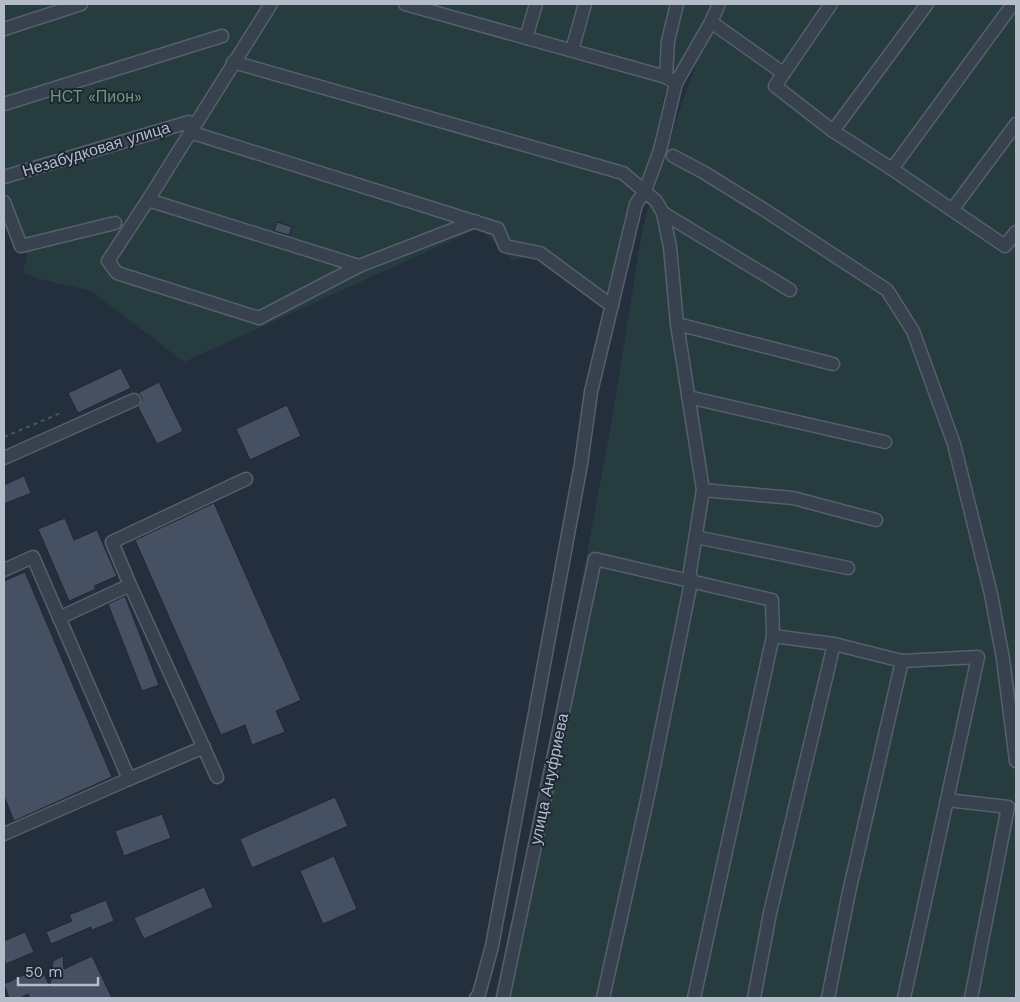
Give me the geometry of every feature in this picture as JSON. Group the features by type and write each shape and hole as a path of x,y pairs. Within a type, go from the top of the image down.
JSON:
{"street":[{"path":"4,29 81,4"},
{"path":"271,4 246,45 190,127 148,200 108,260 117,273 259,318 358,266 475,221"},
{"path":"405,4 572,50 671,80"},
{"path":"526,38 536,4"},
{"path":"572,50 585,4"},
{"path":"476,998 479,994 492,946 579,474 592,392 636,204 645,191 660,150 671,80 668,41 677,4"},
{"path":"671,80 711,22 719,4"},
{"path":"831,4 775,86 833,131 1005,246 1016,232"},
{"path":"833,131 927,4"},
{"path":"892,169 1013,4"},
{"path":"711,22 783,73"},
{"path":"4,104 222,36"},
{"path":"233,62 623,173 656,201 663,213 670,248 677,324 703,490 690,571 691,582 649,791 603,998"},
{"path":"952,210 1016,124"},
{"path":"190,127 498,229 505,246 540,253 612,306"},
{"name":"Незабудковая улица","path":"4,177 190,127"},
{"path":"673,156 763,209 887,290 913,331 954,444 991,594 1003,659 1016,761"},
{"path":"148,200 358,266"},
{"path":"4,202 21,246 115,223"},
{"path":"663,213 790,290"},
{"path":"677,324 832,364"},
{"path":"688,397 885,442"},
{"path":"4,458 134,400"},
{"path":"217,777 112,542 246,479"},
{"path":"703,490 794,498 876,520"},
{"path":"696,537 848,568"},
{"path":"4,570 33,557 129,779"},
{"name":"улица Ануфриева","path":"503,998 595,559 691,582"},
{"path":"691,582 772,600 773,636 694,998"},
{"path":"59,618 130,585"},
{"path":"773,636 834,644 902,661 978,656 904,998"},
{"path":"754,998 770,913 834,644"},
{"path":"1003,659 1016,657"},
{"path":"828,998 849,892 902,661"},
{"path":"4,833 204,748"},
{"path":"947,800 1008,807 971,998"}],"path":[{"path":"4,437 63,412"}],"green space":[{"name":"НСТ «Пион»","path":"4,4 713,4 664,96 649,173 608,295 541,256 512,260 479,228 184,362 91,291 36,278 23,273 27,255 4,191"},
{"path":"723,4 1016,4 1016,998 494,998 550,750 612,420 641,238 648,208 680,108 702,48"}],"building":[{"path":"277,222 292,227 289,235 274,231"},
{"path":"121,368 131,388 78,413 68,393"},
{"path":"159,382 183,431 157,444 138,407 142,400 138,393"},
{"path":"287,405 301,436 250,460 236,429"},
{"path":"24,476 31,493 4,504 4,485"},
{"path":"214,503 301,700 276,711 285,732 252,745 245,725 221,735 135,540"},
{"path":"65,518 74,540 97,530 117,576 94,586 96,589 69,601 38,529"},
{"path":"25,572 112,777 14,821 4,796 4,581"},
{"path":"125,596 159,685 142,691 108,604"},
{"path":"335,797 348,826 252,868 240,839"},
{"path":"162,814 171,838 124,856 115,831"},
{"path":"334,856 357,909 323,924 300,871"},
{"path":"204,887 213,907 144,939 134,918"},
{"path":"106,900 114,921 92,930 91,927 51,944 46,932 72,921 69,915"},
{"path":"25,932 34,952 6,964 4,959 4,941"},
{"path":"63,956 64,969 92,956 112,998 30,998 28,994 20,998 9,998 4,984 41,967 50,987 53,961"}]}
